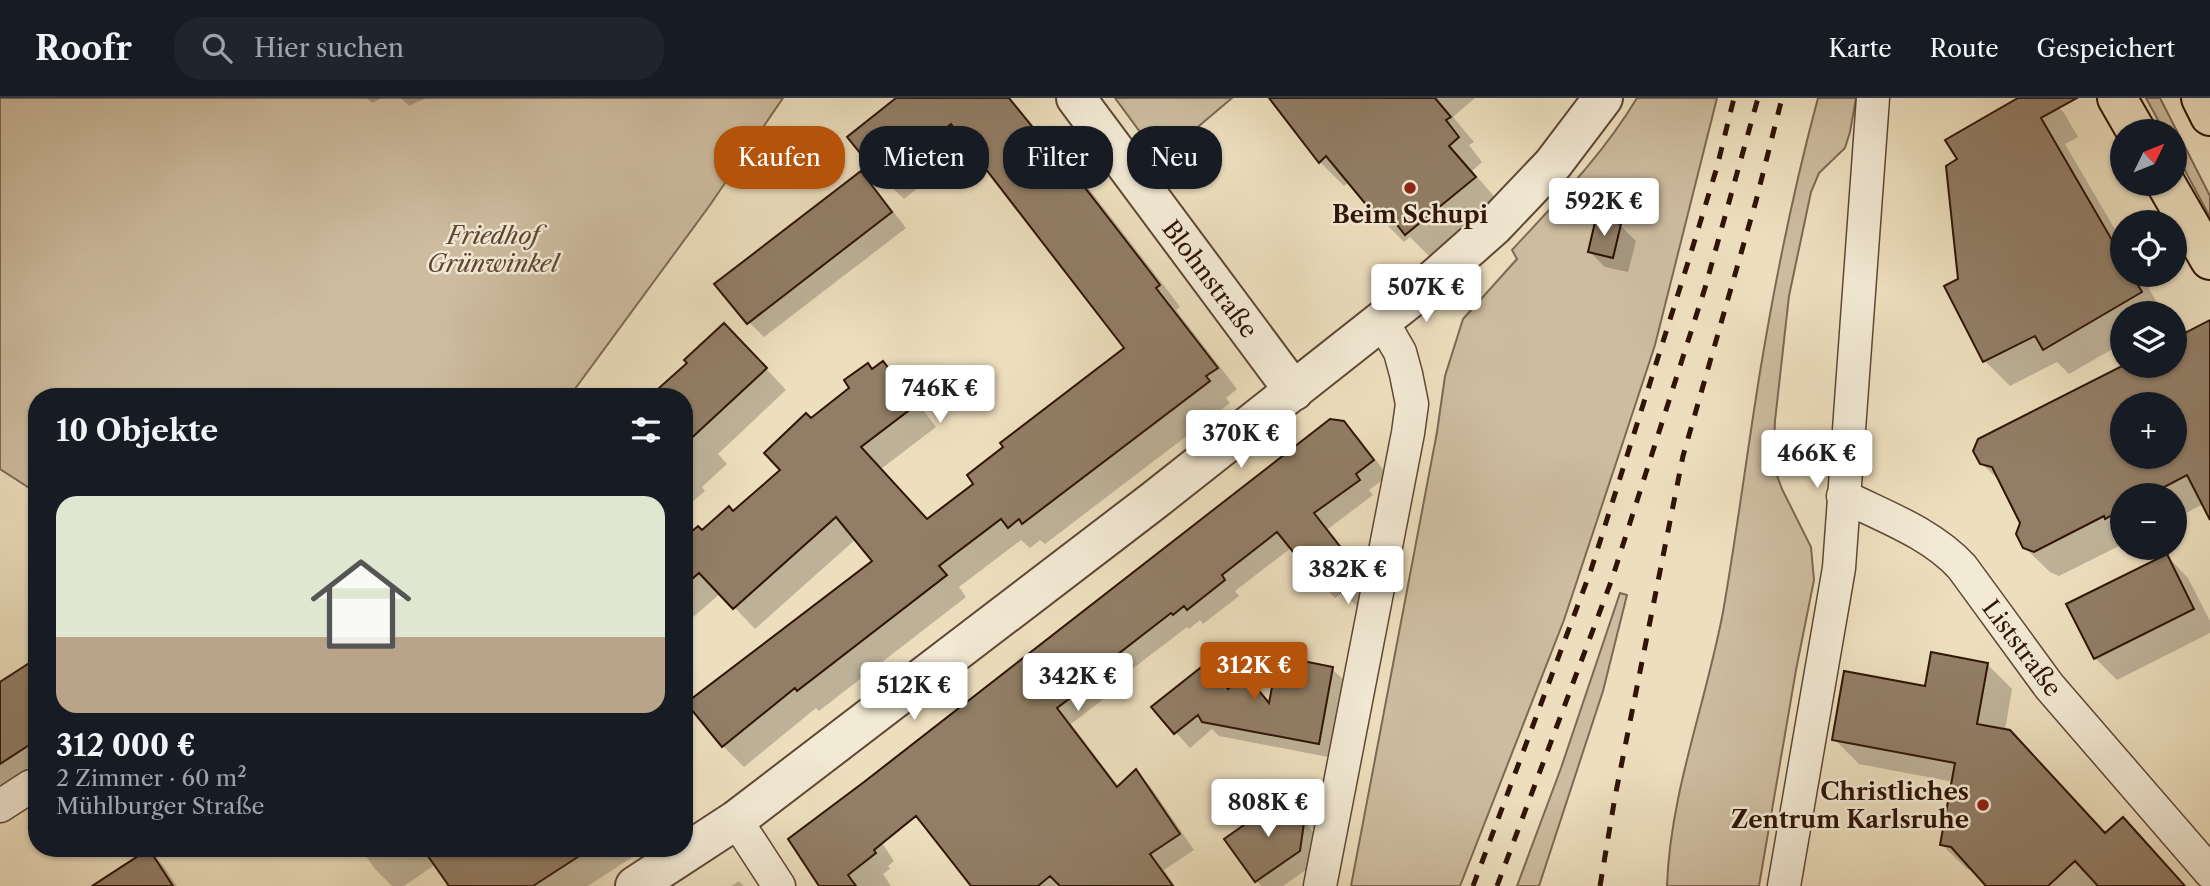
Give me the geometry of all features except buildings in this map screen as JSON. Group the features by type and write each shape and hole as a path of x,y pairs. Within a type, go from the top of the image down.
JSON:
{"highway":[{"path":"2117,98 2129,119"},
{"path":"2201,98 2210,116"},
{"path":"2173,196 2210,260"}],"street":[{"name":"Blohnstraße","path":"1076,98 1294,391"},
{"path":"693,848 736,820 1045,585 1432,281 1494,226 1553,164 1603,98"},
{"path":"1784,886 1839,568 1873,98"},
{"path":"1315,881 1406,447 1412,404 1400,352 1382,321"},
{"name":"Liststraße","path":"1843,496 1948,551 2049,686 2210,872"},
{"path":"0,806 28,788"},
{"path":"736,820 779,886"},
{"name":"Liststraße","path":"2177,833 2210,855"},
{"path":"635,886 679,857"}],"green space":[{"name":"Friedhof Grünwinkel","path":"0,98 783,98 764,126 714,126 714,189 721,189 576,388 28,388 28,487 0,469"},
{"path":"1115,98 1232,98 1199,126 1136,126"},
{"path":"1637,98 1717,98 1655,345 1564,620 1460,886 1351,886 1437,432 1445,376 1463,319 1517,259 1512,250 1594,158"},
{"path":"1818,98 1856,98 1845,148 1819,173 1811,192 1789,296 1775,421 1773,465 1811,547 1814,580 1759,886 1667,886 1682,782 1723,612 1760,372 1779,269"},
{"path":"2146,98 2160,98 2171,119 2157,119"},
{"path":"2188,153 2210,196 2210,217 2188,176"},
{"path":"1620,593 1627,595 1603,691 1539,886 1517,886 1561,768"}],"railway":[{"path":"1473,886 1591,570 1717,167 1734,98"},
{"path":"1497,886 1612,579 1705,288 1758,98"},
{"path":"1600,886 1615,797 1683,456 1756,201 1782,98"}],"place":[{"name":"Beim Schupi","path":"1410,188"},
{"name":"Christliches Zentrum Karlsruhe","path":"1983,805"}]}
